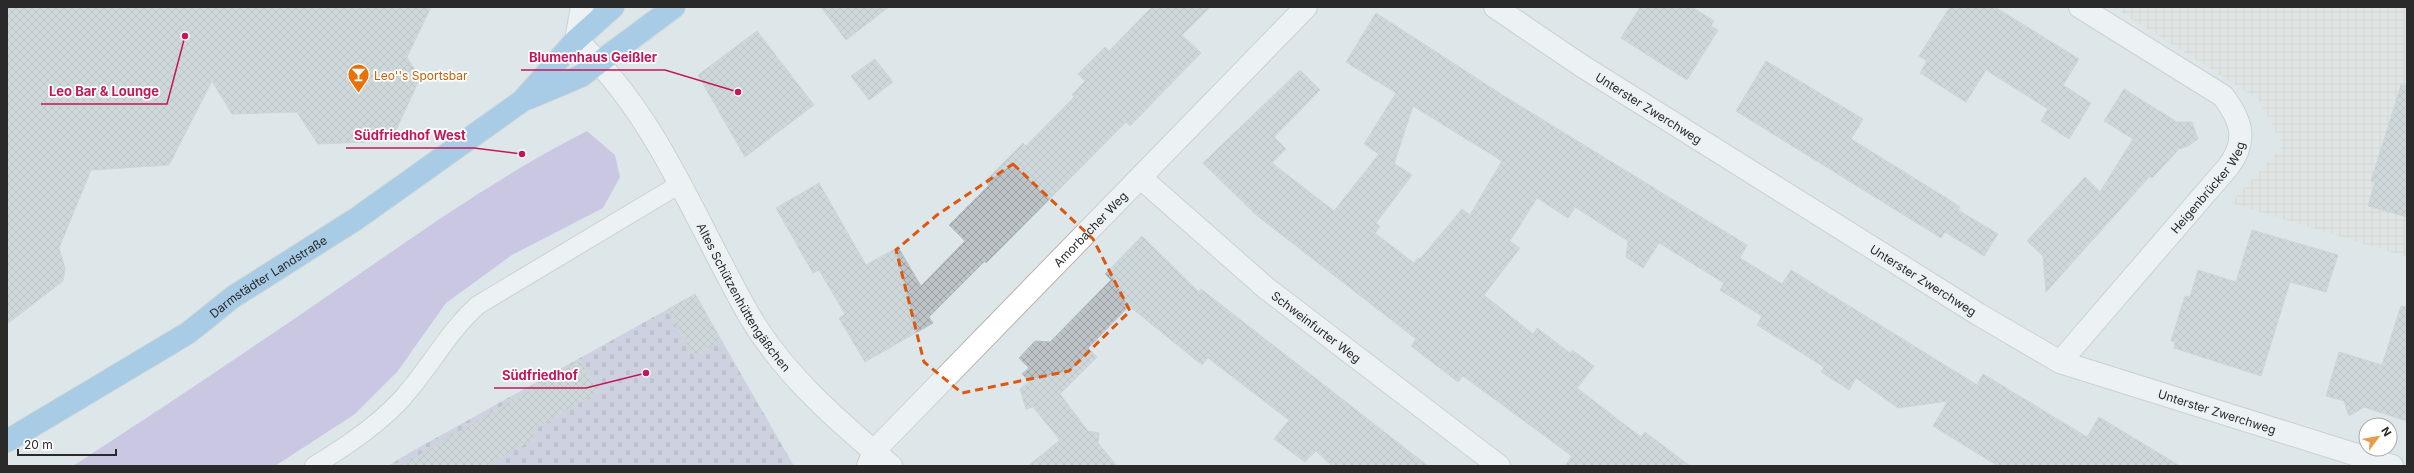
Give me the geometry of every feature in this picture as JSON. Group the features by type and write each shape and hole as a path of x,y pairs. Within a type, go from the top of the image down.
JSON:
{"main road":[{"name":"Darmstädter Landstraße","path":"522,101 576,40 613,7"},
{"name":"Darmstädter Landstraße","path":"7,441 188,333 233,297 356,219 522,101 581,76 674,7"}],"street":[{"path":"576,40 582,7"},
{"name":"Amorbacher Weg","path":"871,459 1306,7"},
{"name":"Unterster Zwerchweg","path":"1495,7 1582,66 1978,314 2060,362 2392,466"},
{"name":"Heigenbrücker Weg","path":"2060,362 2228,167 2236,156 2242,137 2232,108 2223,96 2080,7"},
{"name":"Altes Schützenhüttengäßchen","path":"576,40 600,62 630,101 680,184 750,316 778,357 871,459 891,466"},
{"name":"Schweinfurter Weg","path":"1141,178 1266,288 1499,466"}],"lane":[{"path":"314,466 372,426 410,390 462,319 478,305 680,184"}],"highlighted area":[{"path":"1013,164 1093,239 1130,311 1069,371 962,393 924,362 896,250 937,215"}],"shaded area":[{"path":"2113,7 2407,7 2407,257 2231,203 2283,145 2258,99"},
{"path":"587,131 615,155 620,177 603,208 512,255 446,303 397,372 355,414 275,466 73,466 243,353 463,203 524,165"}],"green space":[{"path":"695,294 794,466 388,466 409,453"}],"building":[{"path":"7,7 431,7 407,57 420,78 391,141 318,144 297,112 232,114 212,81 169,165 91,170 59,248 65,268 63,281 7,324"},
{"path":"821,7 889,7 846,40"},
{"path":"1152,7 1210,7 1182,35 1201,53 1130,126 1126,122 986,263 985,261 929,317 933,323 865,362 839,318 845,314 819,270 813,273 776,208 819,183 866,265 898,247 921,286 965,241 949,225 989,185 985,181 1023,143 1026,146 1074,97 1072,95 1085,81 1078,74 1105,47 1109,51"},
{"path":"1640,7 1692,7 1714,21 1711,26 1718,30 1687,80 1621,38"},
{"path":"1950,7 1995,7 2079,59 2063,85 2091,103 2069,139 2041,121 2048,109 1986,70 1966,102 1920,73 1927,61 1919,56"},
{"path":"1376,13 1504,96 1747,245 1740,258 1782,284 1791,270 1977,385 1983,374 2087,437 2099,417 2180,466 1998,466 1933,426 1948,401 1898,408 1856,378 1849,390 1821,372 1824,367 1757,325 1762,316 1720,290 1724,283 1659,243 1643,268 1626,257 1628,241 1575,207 1568,218 1537,198 1510,241 1520,248 1484,295 1533,334 1537,328 1570,353 1572,350 1594,366 1577,388 1641,437 1645,432 1690,466 1565,466 1572,456 1463,376 1458,382 1411,346 1416,339 1255,214 1203,163 1300,70 1320,90 1274,137 1286,149 1272,163 1334,211 1379,154 1364,144 1396,93 1346,62","holes":["1413,106 1502,161 1470,215 1462,209 1420,259 1418,258 1414,263 1375,233 1380,227 1376,223 1412,175 1394,164"]},
{"path":"757,31 814,105 745,157 698,75"},
{"path":"875,59 893,82 869,100 851,76"},
{"path":"1766,61 1863,119 1851,139 1948,199 1960,207 1958,210 1998,234 1984,256 1945,232 1941,238 1736,111"},
{"path":"2401,85 2407,86 2407,217 2368,206 2375,182 2371,181"},
{"path":"2124,89 2177,122 2192,122 2198,139 2188,146 2179,149 2152,178 2150,176 2046,292 2043,256 2027,241 2085,177 2100,192 2133,139 2104,121"},
{"path":"2252,230 2338,255 2326,292 2290,282 2261,376 2174,348 2175,342 2171,341 2185,296 2190,297 2198,270 2236,282"},
{"path":"1142,236 1199,292 1201,289 1428,466 1332,466 1316,451 1305,462 1274,439 1289,420 1208,358 1202,365 1129,306 1088,348 1097,357 1060,394 1088,431 1099,433 1098,443 1117,466 1028,466 1060,440 1033,407 1026,409 1020,389 1029,381 1022,374 1029,368 1019,358 1035,341 1050,342 1111,280 1105,274"},
{"path":"695,294 721,340 694,357 667,310"},
{"path":"2401,306 2407,307 2407,421 2364,407 2349,416 2344,401 2326,396 2339,352 2382,365"},
{"path":"580,360 599,391 532,431 535,438 487,466 401,466"}],"place":[{"name":"Leo Bar & Lounge","path":"185,36"},
{"name":"Blumenhaus Geißler","path":"738,92"},
{"name":"Leo''s Sportsbar","path":"358,94"},
{"name":"Südfriedhof West","path":"522,154"},
{"name":"Südfriedhof","path":"646,373"}]}
